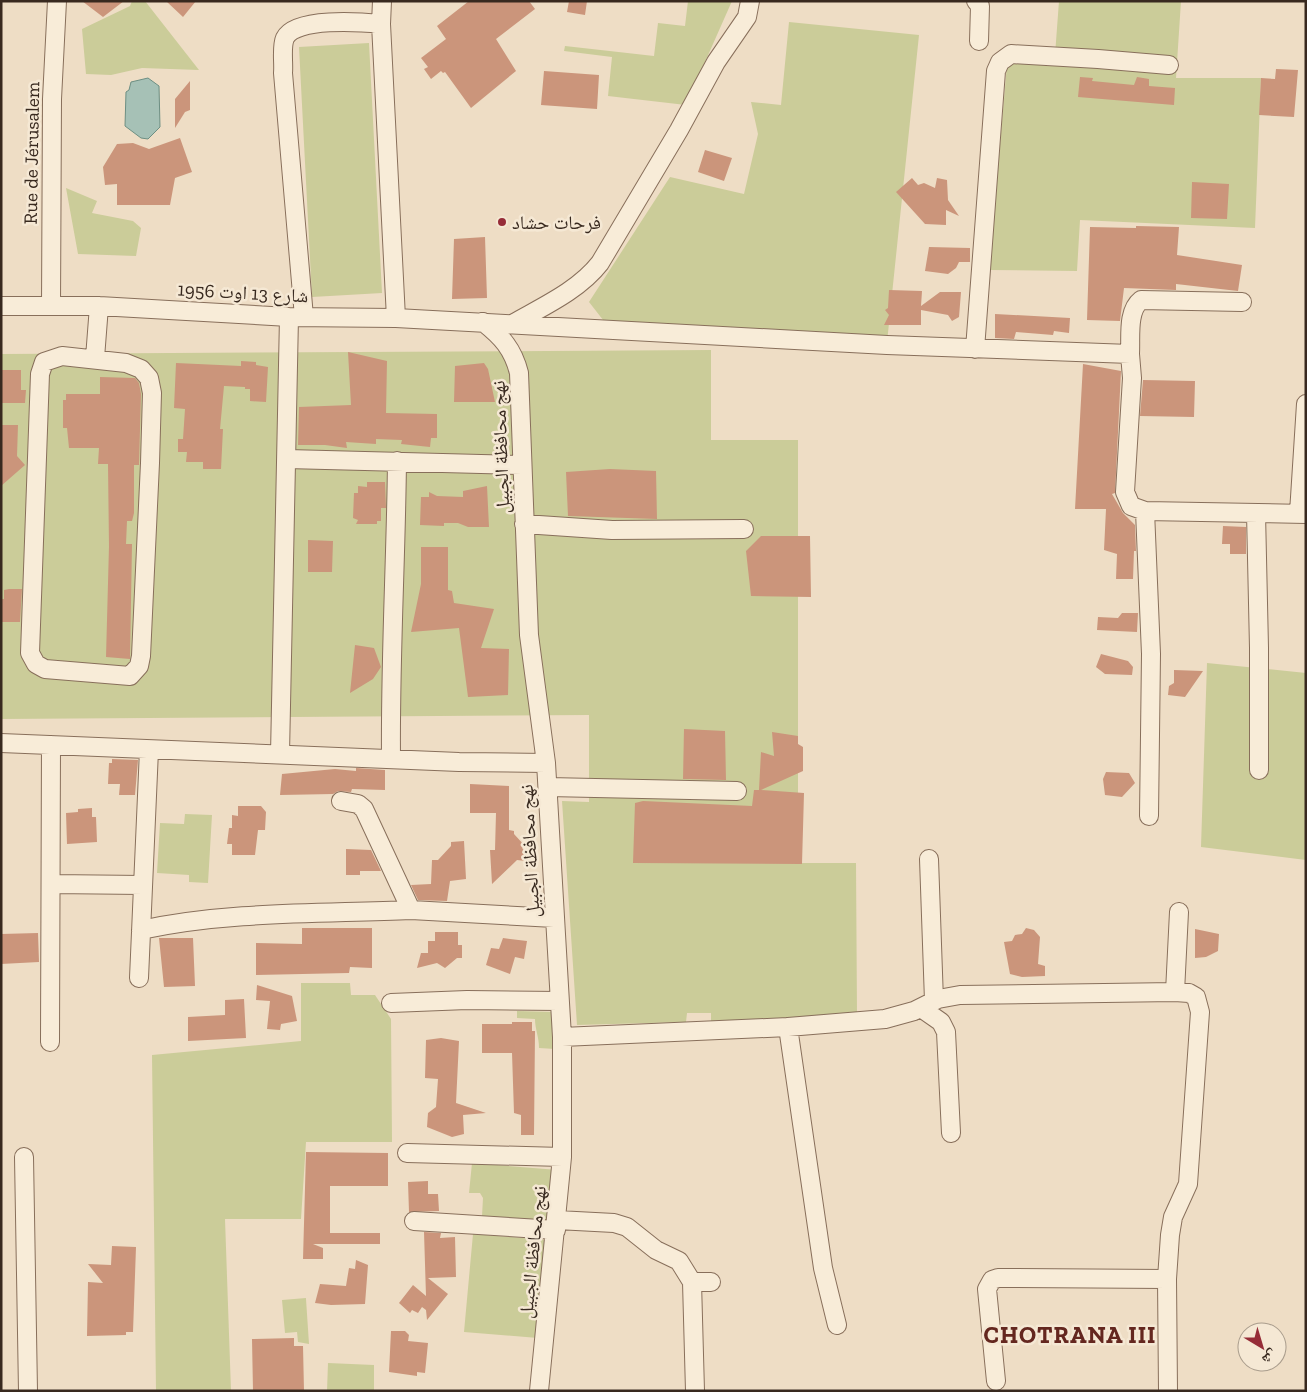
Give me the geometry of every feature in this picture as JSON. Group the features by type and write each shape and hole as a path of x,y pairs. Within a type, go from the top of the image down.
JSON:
{"street":[{"name":"Rue de Jérusalem","path":"51,306 52,99 56,1"},
{"path":"382,1 381,24 396,318"},
{"path":"514,323 579,284 600,263 679,130 716,62 747,17 750,1"},
{"path":"976,1 980,6 979,42"},
{"path":"280,754 282,600 287,459 296,317 283,73 285,39 293,29 308,25 358,21 381,24"},
{"path":"975,349 996,71 1000,62 1011,54 1098,58 1169,65"},
{"path":"1242,302 1141,300 1135,304 1130,354 1132,378 1125,492 1131,506 1145,510 1303,514 1306,404"},
{"name":"شارع 13 اوت 1956","path":"1,306 99,306 296,317 396,318 514,323 607,331 975,349 1130,354"},
{"path":"95,358 99,306"},
{"name":"نهج محافظة الجبيل","path":"483,322 500,336 515,357 519,373 529,635 548,787 562,1037 562,1156 557,1225 539,1391"},
{"path":"62,356 95,358 126,363 141,369 149,378 152,394 141,656 139,666 130,676 45,669 36,664 30,652 41,368 50,359 62,356"},
{"path":"287,459 522,465"},
{"path":"391,758 390,666 396,562 397,461"},
{"path":"1145,510 1150,654 1149,816"},
{"path":"1256,513 1259,770"},
{"path":"524,524 612,530 744,529"},
{"path":"1,743 149,750 546,763"},
{"path":"50,1042 51,745"},
{"path":"139,978 149,750"},
{"path":"548,787 737,791"},
{"path":"341,801 358,804 364,809 411,910"},
{"path":"929,859 928,1005 946,1032 951,1133"},
{"path":"50,884 143,885"},
{"path":"141,930 189,921 411,910 554,918"},
{"path":"1175,992 1179,912"},
{"path":"562,1037 788,1027 885,1019 960,995 1175,992 1189,993 1196,997 1200,1012 1188,1184 1173,1216 1167,1279 1168,1391"},
{"path":"391,1003 467,1000 559,1001"},
{"path":"788,1027 823,1268 837,1325"},
{"path":"407,1153 562,1156"},
{"path":"24,1157 28,1391"},
{"path":"414,1221 557,1225 614,1223 627,1226 656,1250 679,1261 688,1271 692,1282 694,1391"},
{"path":"996,1381 987,1289 992,1280 998,1278 1167,1279"},
{"path":"692,1282 711,1282"}],"green space":[{"path":"132,1 145,1 199,70 142,68 111,75 86,74 82,29 130,6"},
{"path":"688,1 732,1 686,105 608,96 612,57 564,51 565,46 654,56 658,23 685,26"},
{"path":"1059,1 1181,1 1176,78 1261,78 1255,228 1080,220 1077,271 989,270 1008,53 1055,55"},
{"path":"789,22 919,35 886,352 607,325 589,302 670,177 744,194 758,134 751,102 781,105"},
{"path":"369,43 382,293 312,297 299,47"},
{"path":"66,188 97,201 92,213 133,221 141,228 136,256 78,254"},
{"path":"711,350 711,440 798,440 798,863 856,863 857,1015 711,1021 711,1013 687,1013 686,1022 577,1025 562,801 589,802 589,715 1,719 1,354"},
{"path":"1207,663 1306,673 1306,860 1201,847"},
{"path":"185,814 212,815 208,883 189,882 189,875 157,873 160,823 184,824"},
{"path":"301,983 350,983 351,995 375,995 391,1019 392,1142 306,1142 301,1219 225,1219 231,1391 156,1391 152,1055 301,1041"},
{"path":"517,1011 555,1012 555,1049 539,1048 535,1019 517,1018"},
{"path":"472,1163 558,1170 549,1224 472,1216 482,1216 483,1198 480,1193 469,1193"},
{"path":"473,1234 547,1240 538,1338 464,1332"},
{"path":"306,1298 309,1344 298,1342 297,1332 285,1333 282,1300"},
{"path":"328,1363 374,1365 374,1391 327,1391"}],"shaded area":[{"path":"148,78 159,86 160,127 148,139 141,138 125,126 126,92 129,90 131,82"}],"building":[{"path":"82,1 124,1 103,17"},
{"path":"166,1 196,1 183,17"},
{"path":"469,1 529,1 535,9 496,39 516,71 471,108 445,72 441,71 431,79 424,69 428,67 421,58 446,39 437,26"},
{"path":"569,1 587,1 585,15 567,12"},
{"path":"1276,69 1298,70 1294,117 1259,115 1261,78 1275,79"},
{"path":"544,71 599,75 597,109 541,105"},
{"path":"1080,77 1093,78 1092,81 1134,85 1137,77 1149,79 1149,86 1175,88 1174,105 1078,97"},
{"path":"190,81 190,110 185,112 175,128 175,99"},
{"path":"180,138 192,172 175,178 170,205 117,205 117,184 105,185 103,167 117,144 133,143 149,149"},
{"path":"705,150 732,158 724,181 698,172"},
{"path":"912,178 918,185 924,183 935,188 937,178 947,180 948,200 959,216 946,210 946,225 925,224 896,192"},
{"path":"1192,182 1229,184 1227,219 1191,218"},
{"path":"1136,226 1179,227 1177,255 1242,265 1238,291 1176,284 1176,290 1124,288 1120,321 1087,320 1090,227 1136,228"},
{"path":"485,237 487,298 452,299 454,239"},
{"path":"929,247 970,248 970,262 959,262 956,268 948,274 925,271"},
{"path":"889,290 922,291 921,306 940,292 961,292 959,317 952,321 948,315 921,310 921,325 884,325 889,315 885,310 888,308"},
{"path":"995,314 1070,318 1069,333 1054,331 1053,335 1016,332 1014,339 995,338"},
{"path":"348,352 387,361 386,413 437,414 437,438 431,438 430,447 401,444 402,440 376,439 376,444 346,442 347,448 325,445 298,445 299,407 351,405"},
{"path":"241,361 256,362 256,365 268,367 266,402 250,401 250,389 245,389 245,387 224,386 220,429 223,429 221,469 203,469 203,462 186,462 187,452 178,452 178,439 183,439 185,409 174,408 176,363 241,366"},
{"path":"484,363 488,369 495,402 454,402 455,366"},
{"path":"1083,364 1121,371 1115,493 1112,494 1123,513 1135,525 1136,551 1134,551 1133,579 1116,579 1117,554 1104,550 1106,509 1075,509"},
{"path":"1,370 21,370 21,390 26,390 25,403 1,403"},
{"path":"100,377 135,378 139,383 141,394 139,465 134,465 134,513 132,521 127,521 126,544 132,544 130,659 106,657 109,546 108,464 98,464 99,448 69,448 67,428 63,428 63,400 66,400 66,394 100,394"},
{"path":"1143,380 1195,381 1194,417 1140,416"},
{"path":"1,425 18,425 17,456 25,465 1,486"},
{"path":"610,469 656,471 657,519 568,516 566,472"},
{"path":"367,482 385,482 386,508 381,508 381,521 377,521 377,524 356,524 358,520 353,518 354,493 358,493 358,486 367,487"},
{"path":"487,486 489,527 468,527 458,523 444,523 444,526 420,525 421,497 429,497 429,492 437,496 463,497 463,491"},
{"path":"1223,526 1246,527 1246,554 1230,554 1230,544 1222,544"},
{"path":"761,536 810,536 811,597 751,596 746,551"},
{"path":"308,540 333,541 332,572 308,572"},
{"path":"421,547 448,547 448,590 452,591 454,603 494,609 481,648 509,649 508,695 468,697 459,628 411,632 421,584"},
{"path":"22,589 20,622 1,622 1,599 4,599 4,590"},
{"path":"1122,613 1138,613 1137,632 1097,630 1098,617 1118,618"},
{"path":"355,645 374,648 381,667 373,679 350,693"},
{"path":"1101,654 1128,661 1133,667 1132,675 1105,674 1096,667"},
{"path":"1174,670 1203,671 1185,697 1168,695 1169,686 1174,683"},
{"path":"684,729 725,731 726,780 683,779"},
{"path":"772,732 798,736 798,744 803,747 803,771 761,790 804,793 802,864 633,863 635,803 643,801 752,806 754,790 759,790 761,752 774,756"},
{"path":"112,759 138,760 135,795 119,795 120,784 108,784 109,763 112,763"},
{"path":"356,768 385,770 385,790 352,789 351,792 338,791 333,794 280,795 282,774 335,769 356,771"},
{"path":"1106,772 1129,773 1135,783 1122,797 1105,795 1103,779"},
{"path":"470,784 509,786 509,830 514,831 514,834 525,846 522,848 527,853 526,861 517,860 492,884 490,850 495,850 496,813 470,813"},
{"path":"238,806 261,806 266,812 265,830 258,830 255,855 232,855 232,844 227,844 229,828 232,828 232,815 238,816"},
{"path":"92,808 92,817 96,817 97,842 67,844 66,813 78,812 78,809"},
{"path":"464,841 466,879 450,881 447,901 418,900 411,885 431,884 432,860 438,860 451,846 451,842"},
{"path":"346,849 371,850 381,871 360,871 360,875 346,875"},
{"path":"302,928 372,928 372,968 350,967 349,973 256,975 256,943 302,944"},
{"path":"1026,928 1034,930 1040,937 1038,964 1045,966 1045,976 1022,977 1010,974 1004,942 1012,941 1015,935 1022,934"},
{"path":"1195,929 1219,934 1218,951 1206,957 1195,958"},
{"path":"435,932 458,932 458,945 462,945 462,958 457,958 445,968 437,963 417,968 421,953 428,953 428,941 435,941"},
{"path":"38,933 39,962 1,964 1,934"},
{"path":"159,938 193,938 195,986 164,987"},
{"path":"503,938 527,941 524,959 515,957 510,974 486,965 491,948 499,949"},
{"path":"257,985 292,996 297,1021 281,1024 280,1030 267,1029 270,1001 256,1000"},
{"path":"244,999 246,1038 188,1041 188,1017 225,1015 225,1000"},
{"path":"512,1022 532,1022 532,1031 535,1031 534,1135 521,1135 521,1115 514,1113 512,1053 482,1053 482,1024 512,1024"},
{"path":"441,1038 459,1041 456,1103 486,1113 463,1115 464,1134 452,1137 427,1127 428,1113 436,1107 438,1079 425,1078 426,1040"},
{"path":"306,1152 388,1153 388,1186 330,1186 330,1233 380,1233 380,1244 313,1244 323,1248 323,1259 303,1259"},
{"path":"428,1181 428,1194 438,1194 439,1211 409,1212 408,1182"},
{"path":"424,1232 441,1233 440,1238 455,1237 456,1277 428,1278 448,1294 427,1320 426,1310 422,1307 418,1313 412,1310 410,1313 399,1303 413,1285 426,1296"},
{"path":"112,1246 136,1247 133,1332 126,1332 126,1335 87,1336 88,1282 103,1283 88,1264 111,1265"},
{"path":"356,1260 368,1265 365,1304 331,1305 315,1303 320,1284 346,1286 349,1268 355,1269"},
{"path":"391,1331 405,1331 409,1335 408,1341 428,1343 425,1373 417,1372 417,1376 389,1372"},
{"path":"294,1338 294,1346 303,1346 304,1391 253,1391 252,1339"}],"place":[{"name":"فرحات حشاد","path":"502,222"}],"district":[{"name":"CHOTRANA III","path":"1070,1335"}]}
